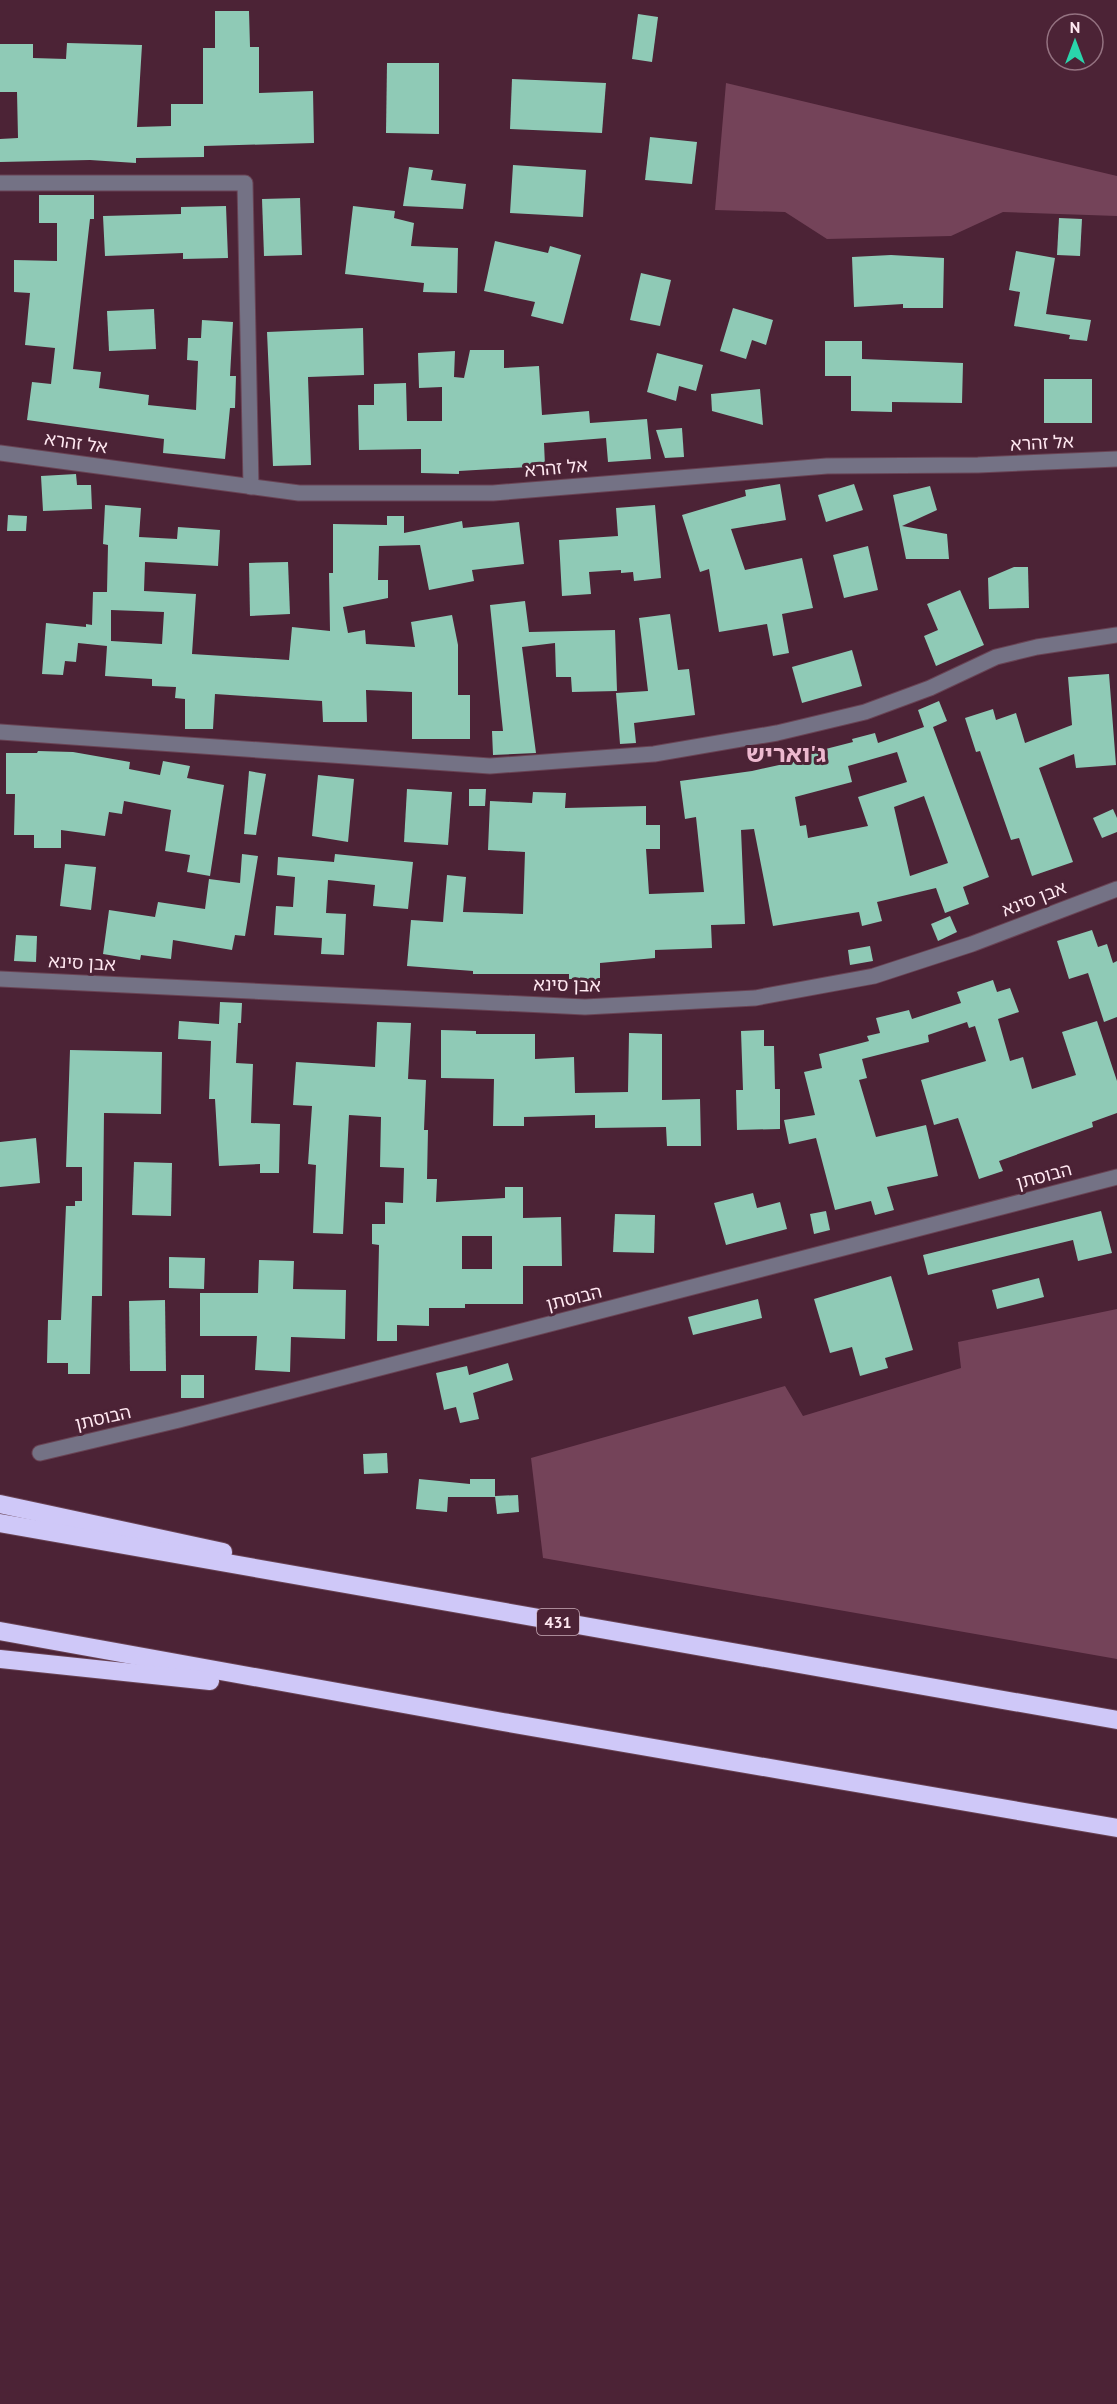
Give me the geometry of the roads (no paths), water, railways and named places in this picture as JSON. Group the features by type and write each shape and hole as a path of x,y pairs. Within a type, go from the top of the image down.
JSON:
{"highway":[{"path":"0,1504 480,1608"},
{"name":"431","path":"0,1523 1117,1720"},
{"path":"0,1631 352,1695 1117,1828"},
{"path":"0,1659 352,1695"}],"street":[{"path":"0,183 245,183 251,487"},
{"name":"אל זהרא","path":"0,453 299,493 493,493 827,466 978,465 1117,459"},
{"path":"0,732 490,766 654,754 777,733 865,712 930,688 996,657 1037,647 1117,635"},
{"name":"אבן סינא","path":"0,979 585,1007 755,998 874,976 972,944 1117,889"},
{"name":"הבוסתן","path":"40,1453 190,1417 1117,1177"}],"district":[{"name":"ג'ואריש","path":"786,754"}]}
